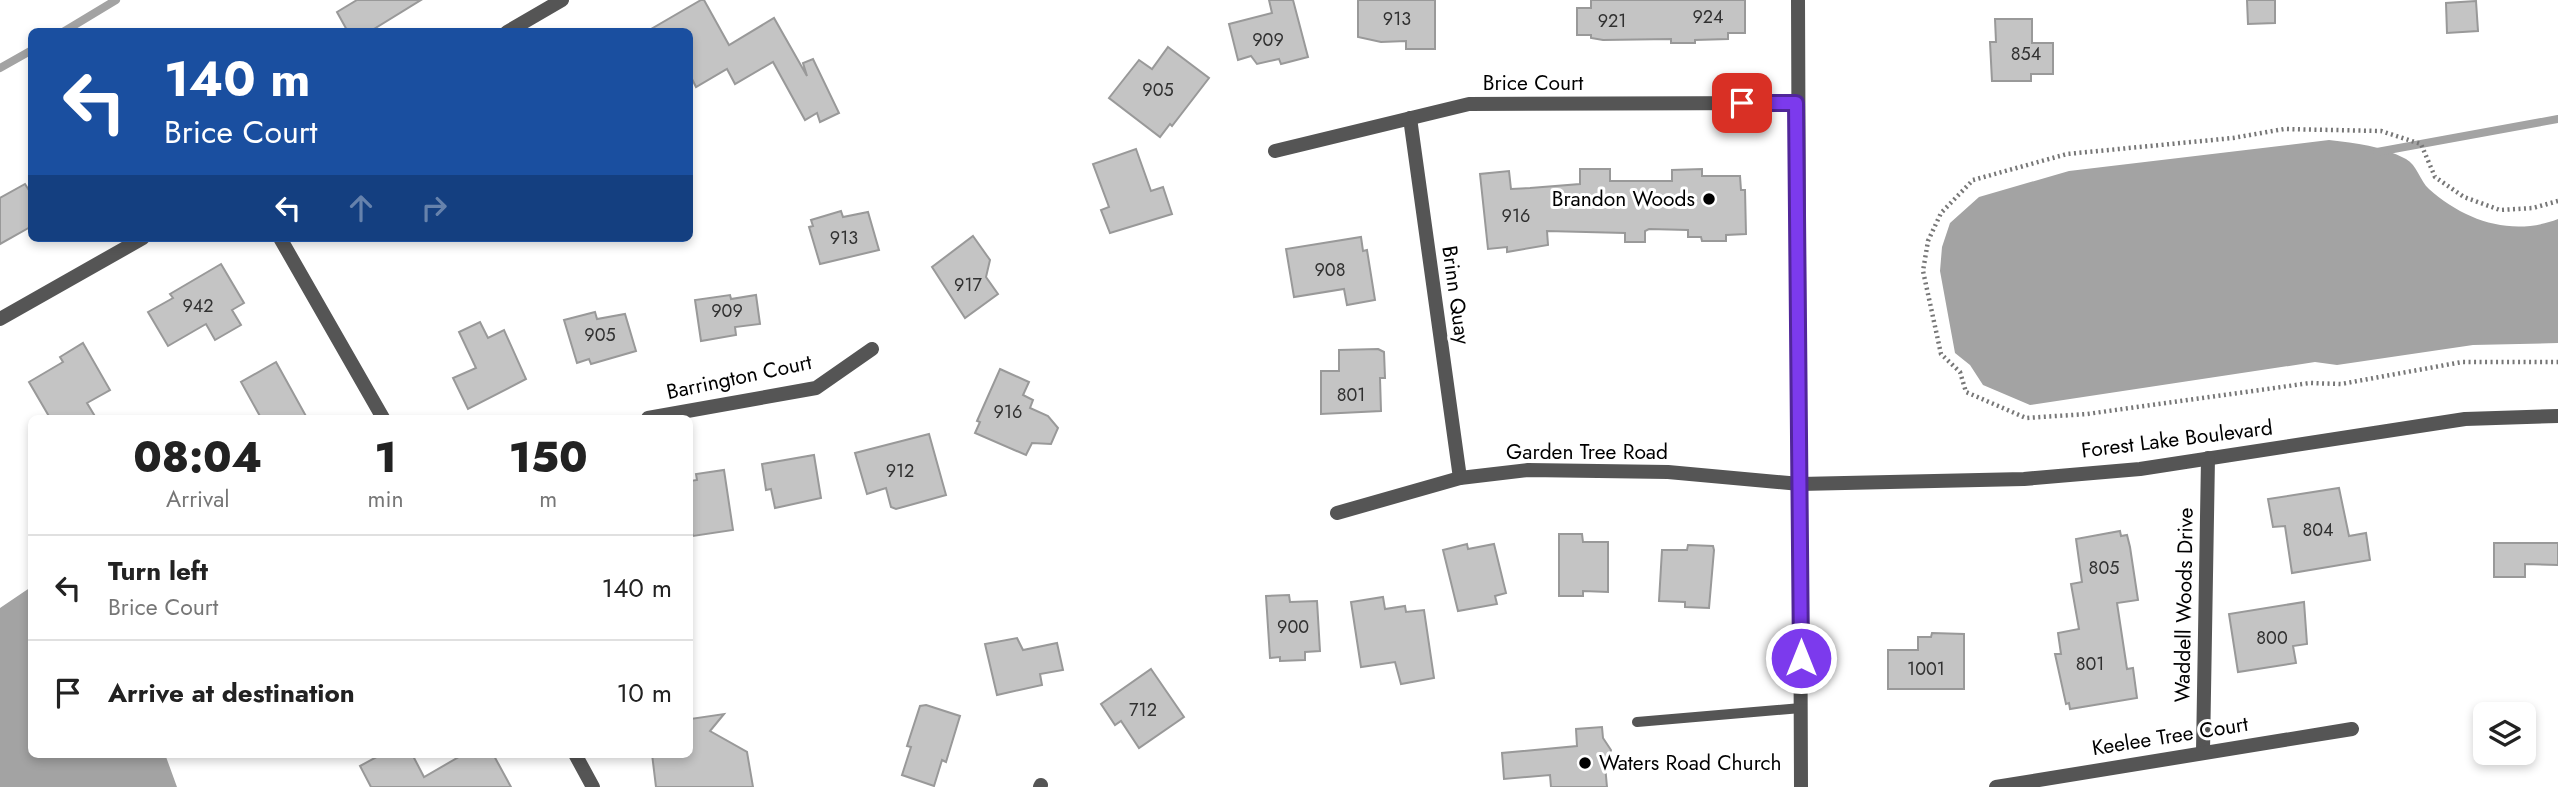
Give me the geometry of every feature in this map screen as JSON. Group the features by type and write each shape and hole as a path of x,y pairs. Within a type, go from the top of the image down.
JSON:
{"street":[{"path":"514,28 562,0"},
{"path":"1798,0 1796,103 1801,787"},
{"name":"Brice Court","path":"1275,151 1469,104 1796,103"},
{"name":"Brinn Quay","path":"1410,118 1460,478"},
{"path":"0,319 136,242"},
{"path":"282,242 381,415"},
{"name":"Barrington Court","path":"665,415 816,388 872,349"},
{"name":"Forest Lake Boulevard","path":"1800,484 2024,479 2140,469 2465,419 2558,416"},
{"name":"Waddell Woods Drive","path":"2203,751 2208,458"},
{"name":"Garden Tree Road","path":"1337,513 1460,478 1528,470 1668,472 1800,484"},
{"name":"Keelee Tree Court","path":"1996,787 2203,751 2352,729"},
{"path":"577,758 593,787"}],"lane":[{"path":"1637,722 1801,708"}],"path":[{"path":"2558,201 2533,208 2500,210 2464,197 2435,177 2421,144 2381,131 2284,129 2233,138 2067,154 1973,180 1941,213 1928,241 1923,271 1941,354 1959,372 1966,392 2026,418 2087,414 2310,383 2341,384 2462,362 2558,362"}],"shaded area":[{"path":"2329,140 2378,148 2406,159 2429,189 2443,200 2458,210 2490,223 2524,226 2558,219 2558,343 2473,345 2337,365 2315,362 2030,405 1983,385 1970,365 1955,353 1940,271 1942,247 1950,223 1979,197 2069,171"},
{"path":"28,589 28,758 166,758 177,787 0,787 0,608"}],"building":[{"path":"357,0 421,0 376,28 346,28 337,12"},
{"path":"701,0 704,0 729,45 774,18 807,76 803,63 813,59 839,113 820,122 817,113 805,120 773,62 735,84 727,69 696,87 693,81 693,28 653,28"},
{"path":"1269,0 1293,0 1308,57 1281,64 1279,59 1257,64 1251,56 1238,60 1229,24 1272,13"},
{"path":"1358,0 1435,0 1435,49 1406,49 1406,41 1381,42 1358,37"},
{"path":"1591,0 1745,0 1745,33 1728,33 1728,39 1695,40 1695,43 1671,43 1671,39 1603,40 1591,38 1591,35 1577,35 1577,8 1591,8"},
{"path":"2247,0 2275,0 2275,23 2248,24"},
{"path":"2476,1 2478,31 2447,33 2446,3"},
{"path":"1995,19 2032,19 2032,43 2053,43 2053,74 2031,74 2031,81 1992,81 1990,42 1996,42"},
{"path":"1168,47 1209,78 1172,126 1170,124 1160,137 1109,98 1139,60 1152,69"},
{"path":"1136,149 1151,191 1163,187 1172,214 1110,233 1101,210 1109,207 1093,164"},
{"path":"1580,169 1610,169 1610,181 1672,181 1672,170 1702,169 1702,176 1740,176 1741,190 1745,190 1746,234 1726,235 1726,241 1702,241 1701,237 1688,237 1688,230 1649,229 1645,231 1645,242 1625,242 1625,233 1547,231 1548,245 1507,252 1507,247 1488,249 1480,174 1509,171 1511,189 1580,184"},
{"path":"25,184 28,189 28,228 0,244 0,198"},
{"path":"841,211 843,217 868,212 879,250 820,264 809,227 813,226 811,220"},
{"path":"973,236 990,260 986,277 998,294 965,318 932,267"},
{"path":"1361,237 1363,251 1367,250 1375,300 1347,305 1344,289 1294,297 1286,249"},
{"path":"221,264 244,303 232,310 241,325 215,340 206,324 168,346 148,312 173,298 170,294"},
{"path":"730,295 731,299 756,295 760,324 735,327 736,335 701,341 695,300"},
{"path":"595,312 597,319 625,314 636,351 591,364 589,359 577,363 564,320"},
{"path":"480,322 488,338 504,330 526,379 468,409 453,378 476,368 459,332"},
{"path":"83,343 110,390 87,403 94,415 48,415 29,382 63,362 60,357"},
{"path":"1378,349 1384,352 1385,378 1380,378 1381,411 1321,414 1321,371 1339,371 1339,350"},
{"path":"276,362 305,415 259,415 241,382"},
{"path":"1000,369 1029,382 1023,395 1033,400 1030,408 1048,416 1058,428 1051,444 1032,443 1026,455 975,433 980,422 977,421"},
{"path":"929,434 946,495 896,509 891,507 886,488 867,494 855,453"},
{"path":"814,455 821,498 775,508 771,489 766,490 762,464"},
{"path":"724,470 733,530 693,536 693,481 697,480 696,474"},
{"path":"2339,488 2349,536 2366,533 2370,560 2292,573 2285,526 2273,527 2268,499"},
{"path":"2120,531 2121,536 2127,535 2138,600 2117,603 2127,669 2133,668 2137,698 2070,709 2069,703 2066,704 2055,654 2061,654 2058,633 2079,629 2071,584 2082,582 2076,539"},
{"path":"1559,534 1582,534 1583,542 1608,542 1608,592 1583,591 1583,596 1559,596"},
{"path":"2494,543 2558,543 2558,565 2525,564 2525,577 2494,577"},
{"path":"1467,544 1468,549 1494,544 1506,593 1495,596 1497,604 1458,611 1443,550"},
{"path":"1688,545 1713,546 1709,608 1685,607 1685,602 1659,601 1662,550 1687,550"},
{"path":"1289,595 1290,602 1317,601 1320,651 1305,652 1305,660 1280,661 1280,657 1270,658 1266,596"},
{"path":"1383,597 1385,609 1405,606 1406,612 1424,610 1434,678 1401,684 1395,662 1361,667 1351,602"},
{"path":"2304,602 2307,644 2293,646 2296,663 2238,672 2229,614"},
{"path":"1932,633 1964,634 1964,689 1888,689 1888,650 1918,650 1918,637 1931,637"},
{"path":"1017,638 1023,650 1057,643 1063,670 1040,674 1042,685 997,695 985,644"},
{"path":"1151,669 1184,717 1139,748 1121,721 1115,725 1101,704"},
{"path":"926,705 960,716 946,762 942,760 934,786 902,775 911,747 907,746 920,706"},
{"path":"724,714 710,731 747,752 753,787 656,787 652,758 693,758 693,719"},
{"path":"1602,727 1603,738 1611,750 1605,765 1607,787 1551,787 1550,775 1504,779 1502,753 1577,746 1576,729"},
{"path":"375,758 414,758 424,777 457,758 495,758 511,787 371,787 360,766"}],"waterway":[{"path":"70,28 116,0"},
{"path":"0,68 28,52"},
{"path":"2377,152 2558,119"}],"place":[{"name":"Brandon Woods","path":"1709,199"},
{"name":"Waters Road Church","path":"1585,763"}],"route":[{"path":"1742,103 1796,103 1798,121 1801,658"}]}
